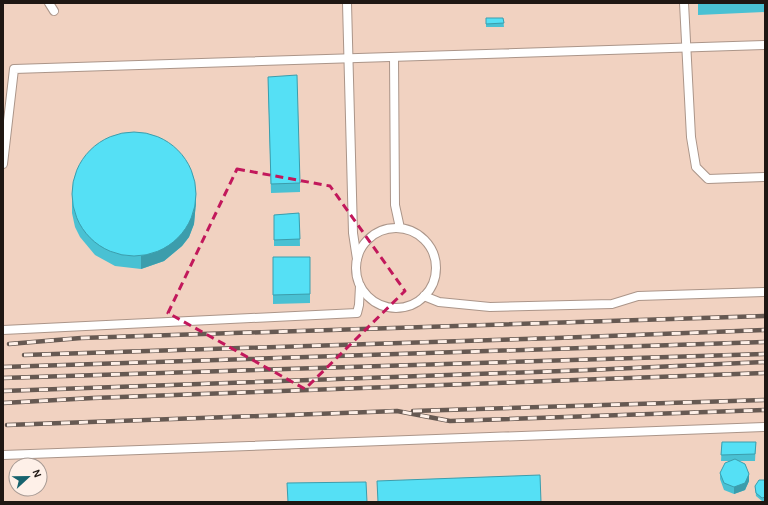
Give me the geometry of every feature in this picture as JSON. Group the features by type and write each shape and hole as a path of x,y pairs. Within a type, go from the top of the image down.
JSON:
{"lane":[{"path":"49,3 54,11"},
{"path":"347,3 353,233 357,259"},
{"path":"684,3 691,137 696,167 708,180 765,178"},
{"path":"3,164 14,69 765,45"},
{"path":"394,57 394,206 400,228"},
{"path":"3,330 357,313 360,286 356,268 357,259 360,250 371,236 390,228 400,228 419,235 427,242 432,251 436,271 432,285 424,296 408,306 389,307 372,300 360,286"},
{"path":"424,296 439,302 490,307 612,304 638,296 765,292"},
{"path":"3,455 765,427"}],"highlighted area":[{"path":"237,169 330,186 405,291 305,389 168,313"}],"shaded area":[{"path":"3,3 765,3 765,502 3,502"}],"building":[{"path":"486,18 503,18 504,23 486,24"},
{"path":"297,75 300,183 271,184 268,77"},
{"path":"134,132 158,137 177,151 191,170 196,194 191,218 177,237 158,251 134,256 110,251 91,237 77,218 72,194 77,170 91,151 110,137"},
{"path":"299,213 300,239 274,240 274,215"},
{"path":"273,257 310,257 310,294 273,295"},
{"path":"722,442 756,442 755,454 721,455"},
{"path":"735,459 745,464 749,474 745,483 734,487 724,483 720,473 725,463"},
{"path":"540,475 541,502 378,502 377,481"},
{"path":"759,480 765,480 765,497 762,498 756,493 755,486"},
{"path":"366,482 367,502 288,502 287,483"}],"railway":[{"path":"9,344 81,338 765,316"},
{"path":"24,355 765,330"},
{"path":"3,367 765,342"},
{"path":"3,378 765,354"},
{"path":"3,391 589,370 765,362"},
{"path":"3,403 93,398 765,373"},
{"path":"413,411 765,400"},
{"path":"7,425 397,411 450,421 765,410"}]}
